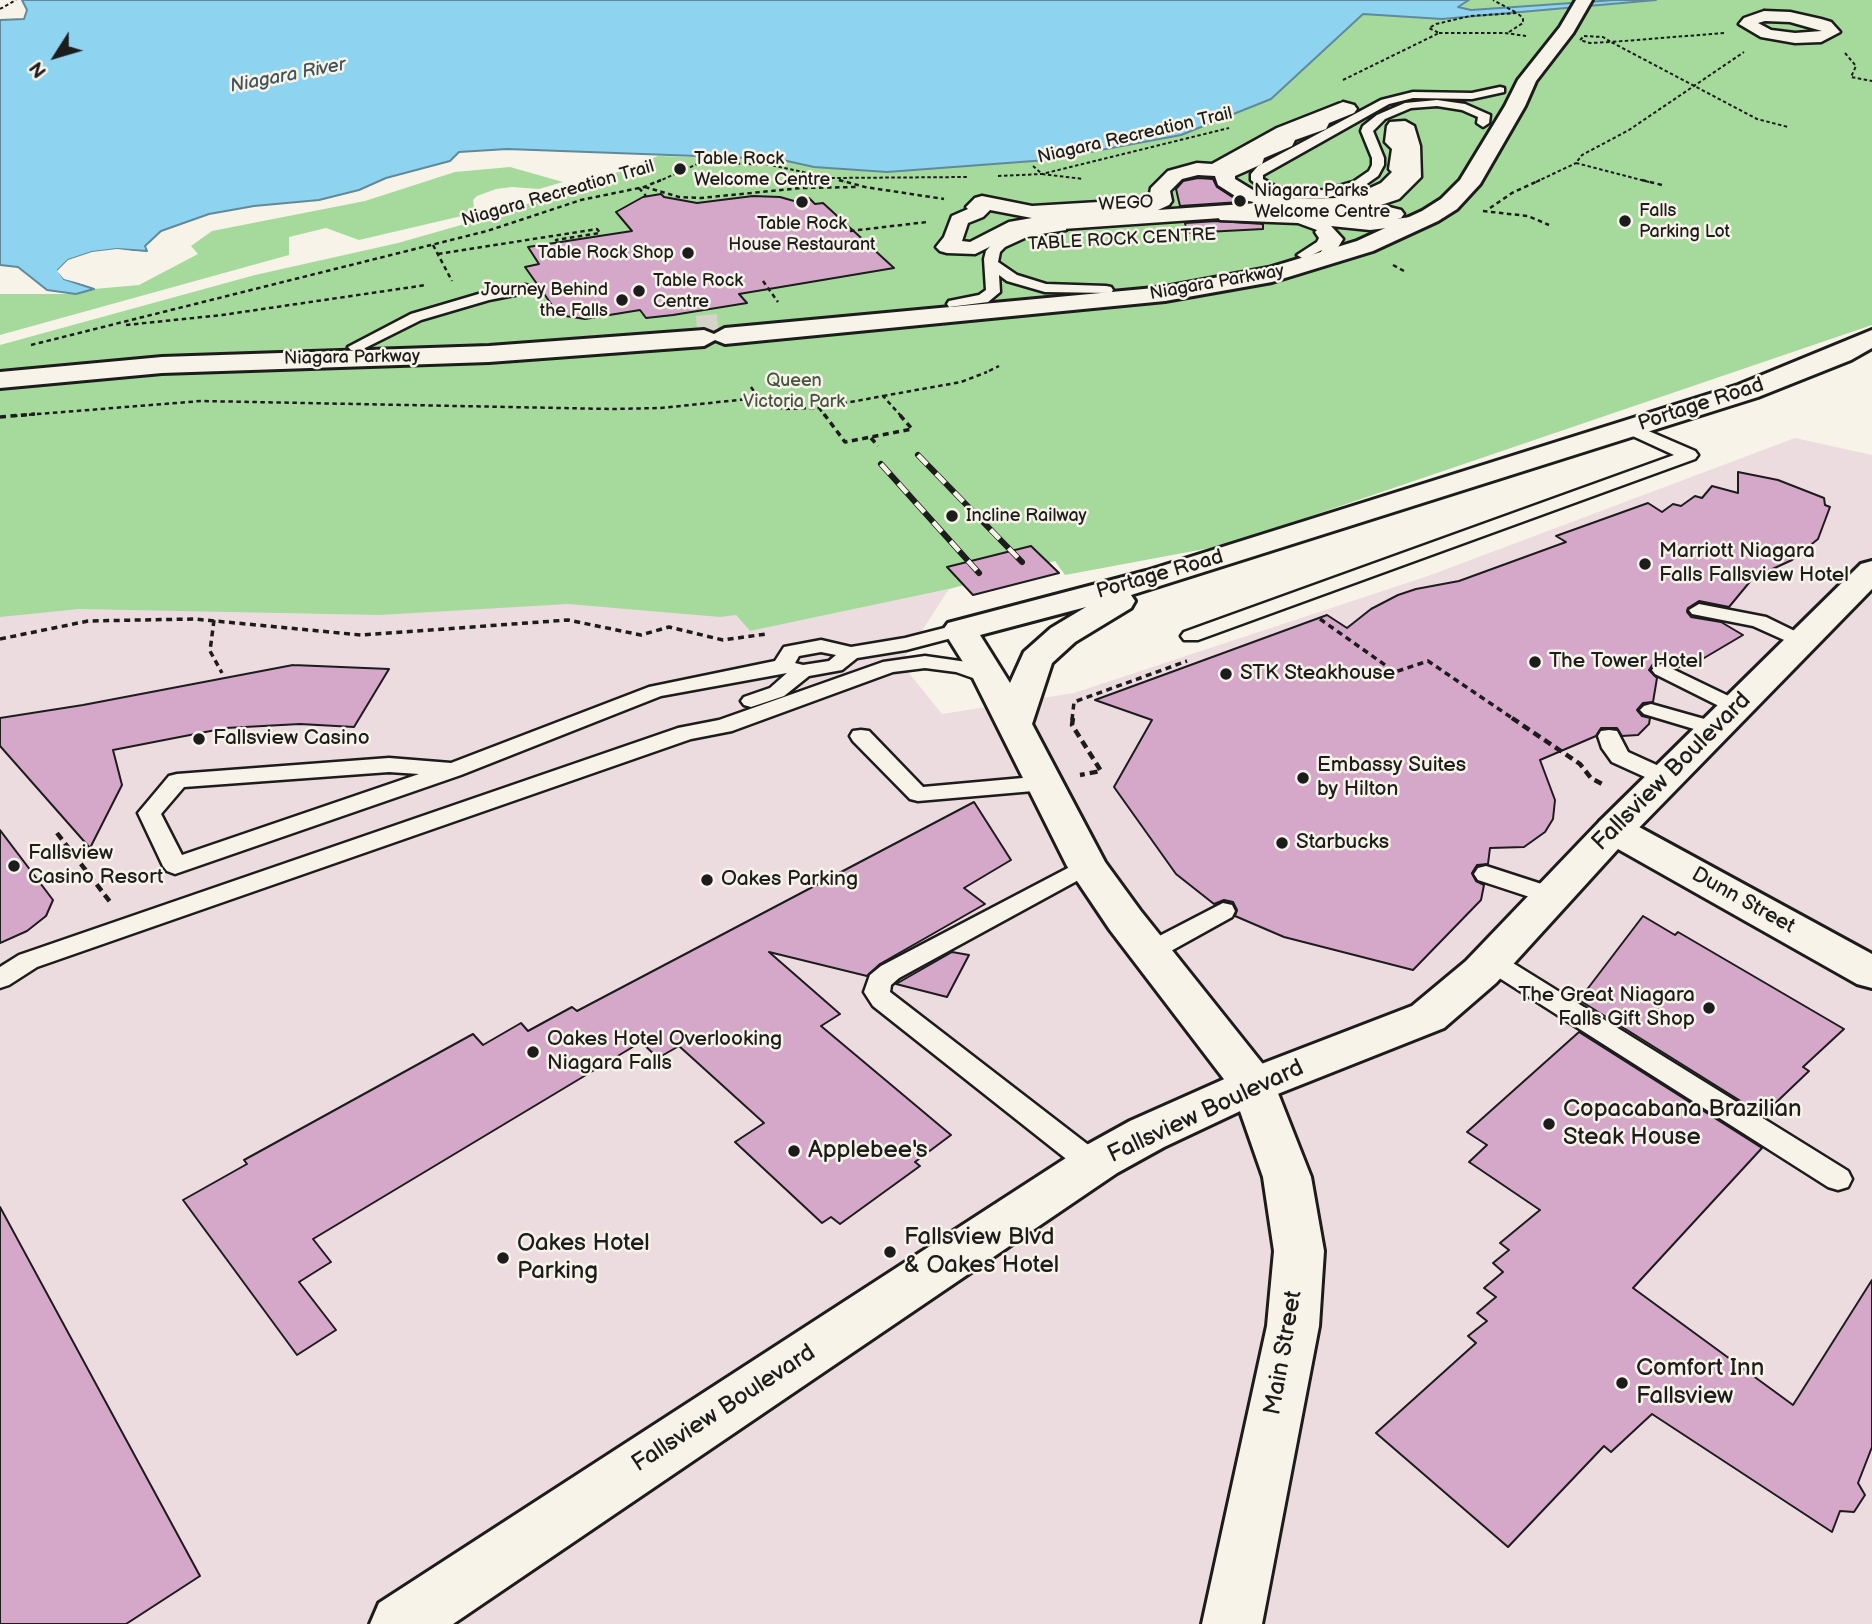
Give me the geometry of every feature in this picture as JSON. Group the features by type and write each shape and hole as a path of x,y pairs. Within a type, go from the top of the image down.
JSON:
{"main road":[{"name":"Niagara Parkway","path":"0,380 172,364 489,354 1003,299 1206,288 1251,280 1320,254 1380,226 1449,204 1476,176 1549,39 1573,3"},
{"name":"Niagara Parkway","path":"0,369 166,354 502,343 711,332 954,304 1106,290 1228,273 1320,254 1397,233 1416,216 1455,172 1500,90 1549,39"},
{"name":"Portage Road","path":"960,631 1157,578 1748,391 1842,354 1872,338"},
{"name":"Fallsview Boulevard","path":"400,1624 1094,1165 1147,1134 1254,1085 1428,1017 1491,961 1664,777 1872,571"},
{"path":"1014,723 1036,659 1063,635 1157,578"},
{"path":"960,631 990,678 1087,866 1125,920 1254,1085"},
{"name":"Dunn Street","path":"1614,830 1872,973"},
{"name":"Main Street","path":"1232,1624 1293,1326 1299,1251 1287,1177 1254,1085"}],"street":[{"path":"1764,16 1804,19 1831,29 1832,32 1809,38 1762,33 1746,24 1748,20 1764,16"},
{"path":"1343,107 1348,109 1320,120 1320,125 1286,137 1285,142 1255,155 1255,160 1225,173 1225,181 1239,192 1265,200 1305,205 1339,204 1388,187 1402,173 1399,169 1402,147 1394,142 1396,126 1405,127 1411,146 1412,174 1409,181 1392,195 1359,205 1394,214 1382,218 1339,214 1321,217 1264,209 1056,222 1016,226 989,238 975,248 947,247 954,238 956,227 959,220 976,213 980,209 976,207 982,202 1032,212 1152,205 1162,201 1159,192 1175,175 1197,169 1215,170 1283,132 1343,107"},
{"name":"TABLE ROCK CENTRE","path":"1078,244 1018,245 1043,236 1062,234 1265,222 1293,225 1264,232 1211,235"}],"lane":[{"path":"1483,122 1484,115 1465,107 1437,103 1409,105 1381,117 1369,126 1367,131 1378,158 1378,166 1374,173 1357,185 1326,194 1296,195 1266,188 1256,177 1262,169 1385,102 1413,95 1472,96 1500,90"},
{"path":"1326,222 1373,222 1416,216"},
{"path":"1280,217 1380,226"},
{"name":"WEGO","path":"1280,217 1307,224 1325,235 1320,254"},
{"name":"WEGO","path":"992,264 993,251 1000,244 1017,235 1036,230 1216,218 1300,219 1325,228 1335,236 1320,254"},
{"path":"992,264 1012,278 1045,288 1106,290"},
{"path":"992,264 1003,299"},
{"path":"356,347 416,317 487,296 525,289"},
{"path":"1191,636 1689,455 1630,428"},
{"path":"1699,610 1759,621 1802,642"},
{"path":"453,769 389,765 177,781 149,813 175,866 453,769 656,691 793,669 835,666 851,653 960,631"},
{"path":"0,979 28,961 686,733 724,726 890,666 925,662 960,666 990,678"},
{"path":"686,733 713,715 777,692 793,669"},
{"path":"1662,670 1725,718"},
{"path":"1651,710 1725,718"},
{"path":"861,736 918,794 1045,783"},
{"path":"1609,736 1620,757 1664,777"},
{"path":"1087,866 890,972 879,981 877,992 882,1000 1094,1165"},
{"path":"1486,874 1551,896"},
{"path":"1151,951 1223,911"},
{"path":"1491,961 1839,1179"}],"path":[{"path":"0,9 16,0"},
{"path":"1493,0 1523,18 1523,23 1505,33"},
{"path":"1439,33 1429,28 1462,18 1517,13"},
{"path":"1332,85 1439,33 1505,33 1586,42"},
{"path":"1549,225 1521,214 1484,211 1512,193 1576,163 1583,155 1629,130 1695,87 1762,33"},
{"path":"1762,33 1611,42 1757,119 1788,127"},
{"path":"1809,38 1846,53 1856,66 1851,77 1872,81"},
{"name":"Niagara Recreation Trail","path":"986,176 1042,174 1237,126"},
{"name":"Niagara Recreation Trail","path":"24,347 487,231 581,200 644,187 702,162 770,165 831,177 974,177"},
{"path":"1576,163 1662,185"},
{"path":"1033,166 1042,174"},
{"path":"644,187 679,197 701,198 801,188 865,187"},
{"path":"639,188 646,196"},
{"path":"850,231 914,221 956,227"},
{"path":"438,254 597,229 600,233 557,241 563,249"},
{"path":"433,245 453,281 439,283"},
{"path":"762,281 785,312"},
{"path":"105,328 222,315 425,285"},
{"path":"0,417 201,401 612,409 661,408 758,398 783,409 819,408 961,382 999,366"},
{"path":"751,387 758,398"},
{"path":"819,408 845,442 912,429 883,396"},
{"path":"870,437 878,446"},
{"path":"1314,615 1395,672 1428,661 1580,764"},
{"path":"0,639 88,621 214,620 361,635 568,620 640,635 669,627 723,640 776,633"},
{"path":"214,620 210,651 222,673"},
{"path":"1101,771 1072,725 1074,702 1188,661"},
{"path":"57,833 128,926"}],"shaded area":[{"path":"1795,438 1872,455 1872,1624 0,1624 0,551 729,607 750,631 949,589 901,663 942,714 1074,693 1428,576"}],"green space":[{"name":"Queen Victoria Park","path":"1468,0 1872,0 1872,325 1226,545 1065,575 1055,561 949,589 750,631 736,615 720,617 568,604 380,615 79,609 0,617 0,345 255,275 398,243 468,223 580,187 658,156 778,159 814,167 887,172 1047,160 1181,135 1363,14 1451,18 1475,14 1474,10 1458,7"},
{"path":"510,167 563,182 539,189 496,189 473,200 474,207 483,211 359,240 326,228 289,237 289,255 0,335 0,294 76,294 94,289 139,285 198,254 191,246 212,231 365,201 455,172"}],"water":[{"name":"Niagara River","path":"22,0 1469,0 1458,7 1471,10 1615,0 1656,0 1442,19 1363,14 1271,99 1181,135 1047,160 887,172 814,167 778,159 507,149 459,152 450,161 319,200 254,206 209,214 161,231 145,246 147,251 117,249 92,252 68,260 58,270 64,279 94,289 76,294 47,290 18,267 0,265 0,20 24,19 27,10"}],"pier":[{"path":"117,249 150,253 93,256 70,263 62,271 66,276 98,288 64,279 57,271 68,260 92,252"}],"building":[{"path":"1213,179 1217,187 1240,202 1180,206 1176,189 1183,181"},
{"name":"Table Rock Centre","path":"661,194 664,197 697,203 753,196 780,197 794,201 809,198 815,204 823,203 894,268 739,294 747,303 673,315 646,318 640,310 585,319 559,315 525,267 539,264 528,247 632,231 616,212 643,197"},
{"path":"1217,221 1263,224 1263,229 1187,233 1185,223"},
{"path":"1738,472 1778,480 1824,498 1825,505 1830,507 1818,539 1792,560 1753,578 1729,607 1699,601 1688,608 1687,612 1691,617 1721,622 1743,635 1699,661 1676,668 1663,662 1653,664 1649,670 1657,678 1653,702 1643,703 1637,710 1642,716 1650,718 1649,724 1638,735 1622,736 1617,728 1601,728 1596,736 1540,760 1555,800 1553,819 1545,832 1524,847 1490,848 1488,864 1477,865 1472,873 1476,881 1484,885 1481,900 1413,970 1284,937 1235,916 1237,910 1233,902 1224,900 1214,904 1176,874 1114,787 1152,720 1095,700 1327,615 1347,628 1371,609 1398,595 1459,581 1566,542 1556,536 1648,503 1662,512 1673,504 1681,506 1695,496 1702,498 1712,486 1738,493"},
{"path":"1031,546 1059,573 973,595 947,567"},
{"path":"293,665 389,669 354,727 300,724 226,728 113,750 122,785 90,848 0,746 0,718"},
{"name":"Oakes Hotel Overlooking Niagara Falls","path":"974,802 1011,860 964,888 985,904 880,964 867,976 769,952 840,1014 821,1026 951,1135 915,1162 920,1166 840,1224 831,1217 822,1223 735,1142 764,1123 679,1046 658,1058 641,1042 313,1239 331,1262 299,1282 336,1330 297,1355 183,1200 247,1164 244,1160 473,1034 483,1045 521,1023 528,1031 572,1007 577,1011"},
{"name":"Fallsview Casino Resort","path":"0,830 53,900 46,916 27,931 0,943"},
{"path":"1643,916 1675,935 1678,932 1844,1029 1803,1067 1809,1071 1763,1115 1579,1000"},
{"path":"952,952 969,955 947,997 896,984"},
{"path":"1579,1032 1762,1148 1633,1288 1793,1405 1872,1280 1872,1447 1858,1483 1865,1495 1854,1512 1840,1511 1832,1532 1652,1414 1611,1452 1604,1446 1508,1547 1376,1433 1476,1343 1468,1336 1487,1321 1477,1313 1496,1297 1484,1288 1503,1272 1493,1263 1509,1250 1500,1243 1540,1210 1469,1162 1487,1145 1467,1132"},
{"path":"0,1207 200,1576 126,1624 0,1624"}],"tunnel":[{"path":"697,328 718,326"}],"railway":[{"path":"918,455 1022,562"},
{"path":"881,464 979,573"}],"place":[{"name":"Table Rock Welcome Centre","path":"680,169"},
{"name":"Niagara Parks Welcome Centre","path":"1240,201"},
{"name":"Table Rock House Restaurant","path":"802,202"},
{"name":"Falls Parking Lot","path":"1625,221"},
{"name":"Table Rock Shop","path":"688,253"},
{"name":"Table Rock Centre","path":"639,291"},
{"name":"Journey Behind the Falls","path":"622,300"},
{"name":"Incline Railway","path":"952,516"},
{"name":"Marriott Niagara Falls Fallsview Hotel","path":"1645,564"},
{"name":"The Tower Hotel","path":"1535,662"},
{"name":"STK Steakhouse","path":"1226,674"},
{"name":"Fallsview Casino","path":"199,739"},
{"name":"Embassy Suites by Hilton","path":"1303,778"},
{"name":"Starbucks","path":"1282,843"},
{"name":"Fallsview Casino Resort","path":"14,866"},
{"name":"Oakes Parking","path":"707,880"},
{"name":"The Great Niagara Falls Gift Shop","path":"1709,1008"},
{"name":"Oakes Hotel Overlooking Niagara Falls","path":"533,1052"},
{"name":"Copacabana Brazilian Steak House","path":"1549,1124"},
{"name":"Applebee's","path":"794,1151"},
{"name":"Fallsview Blvd & Oakes Hotel","path":"890,1252"},
{"name":"Oakes Hotel Parking","path":"503,1258"},
{"name":"Comfort Inn Fallsview","path":"1622,1383"}]}
